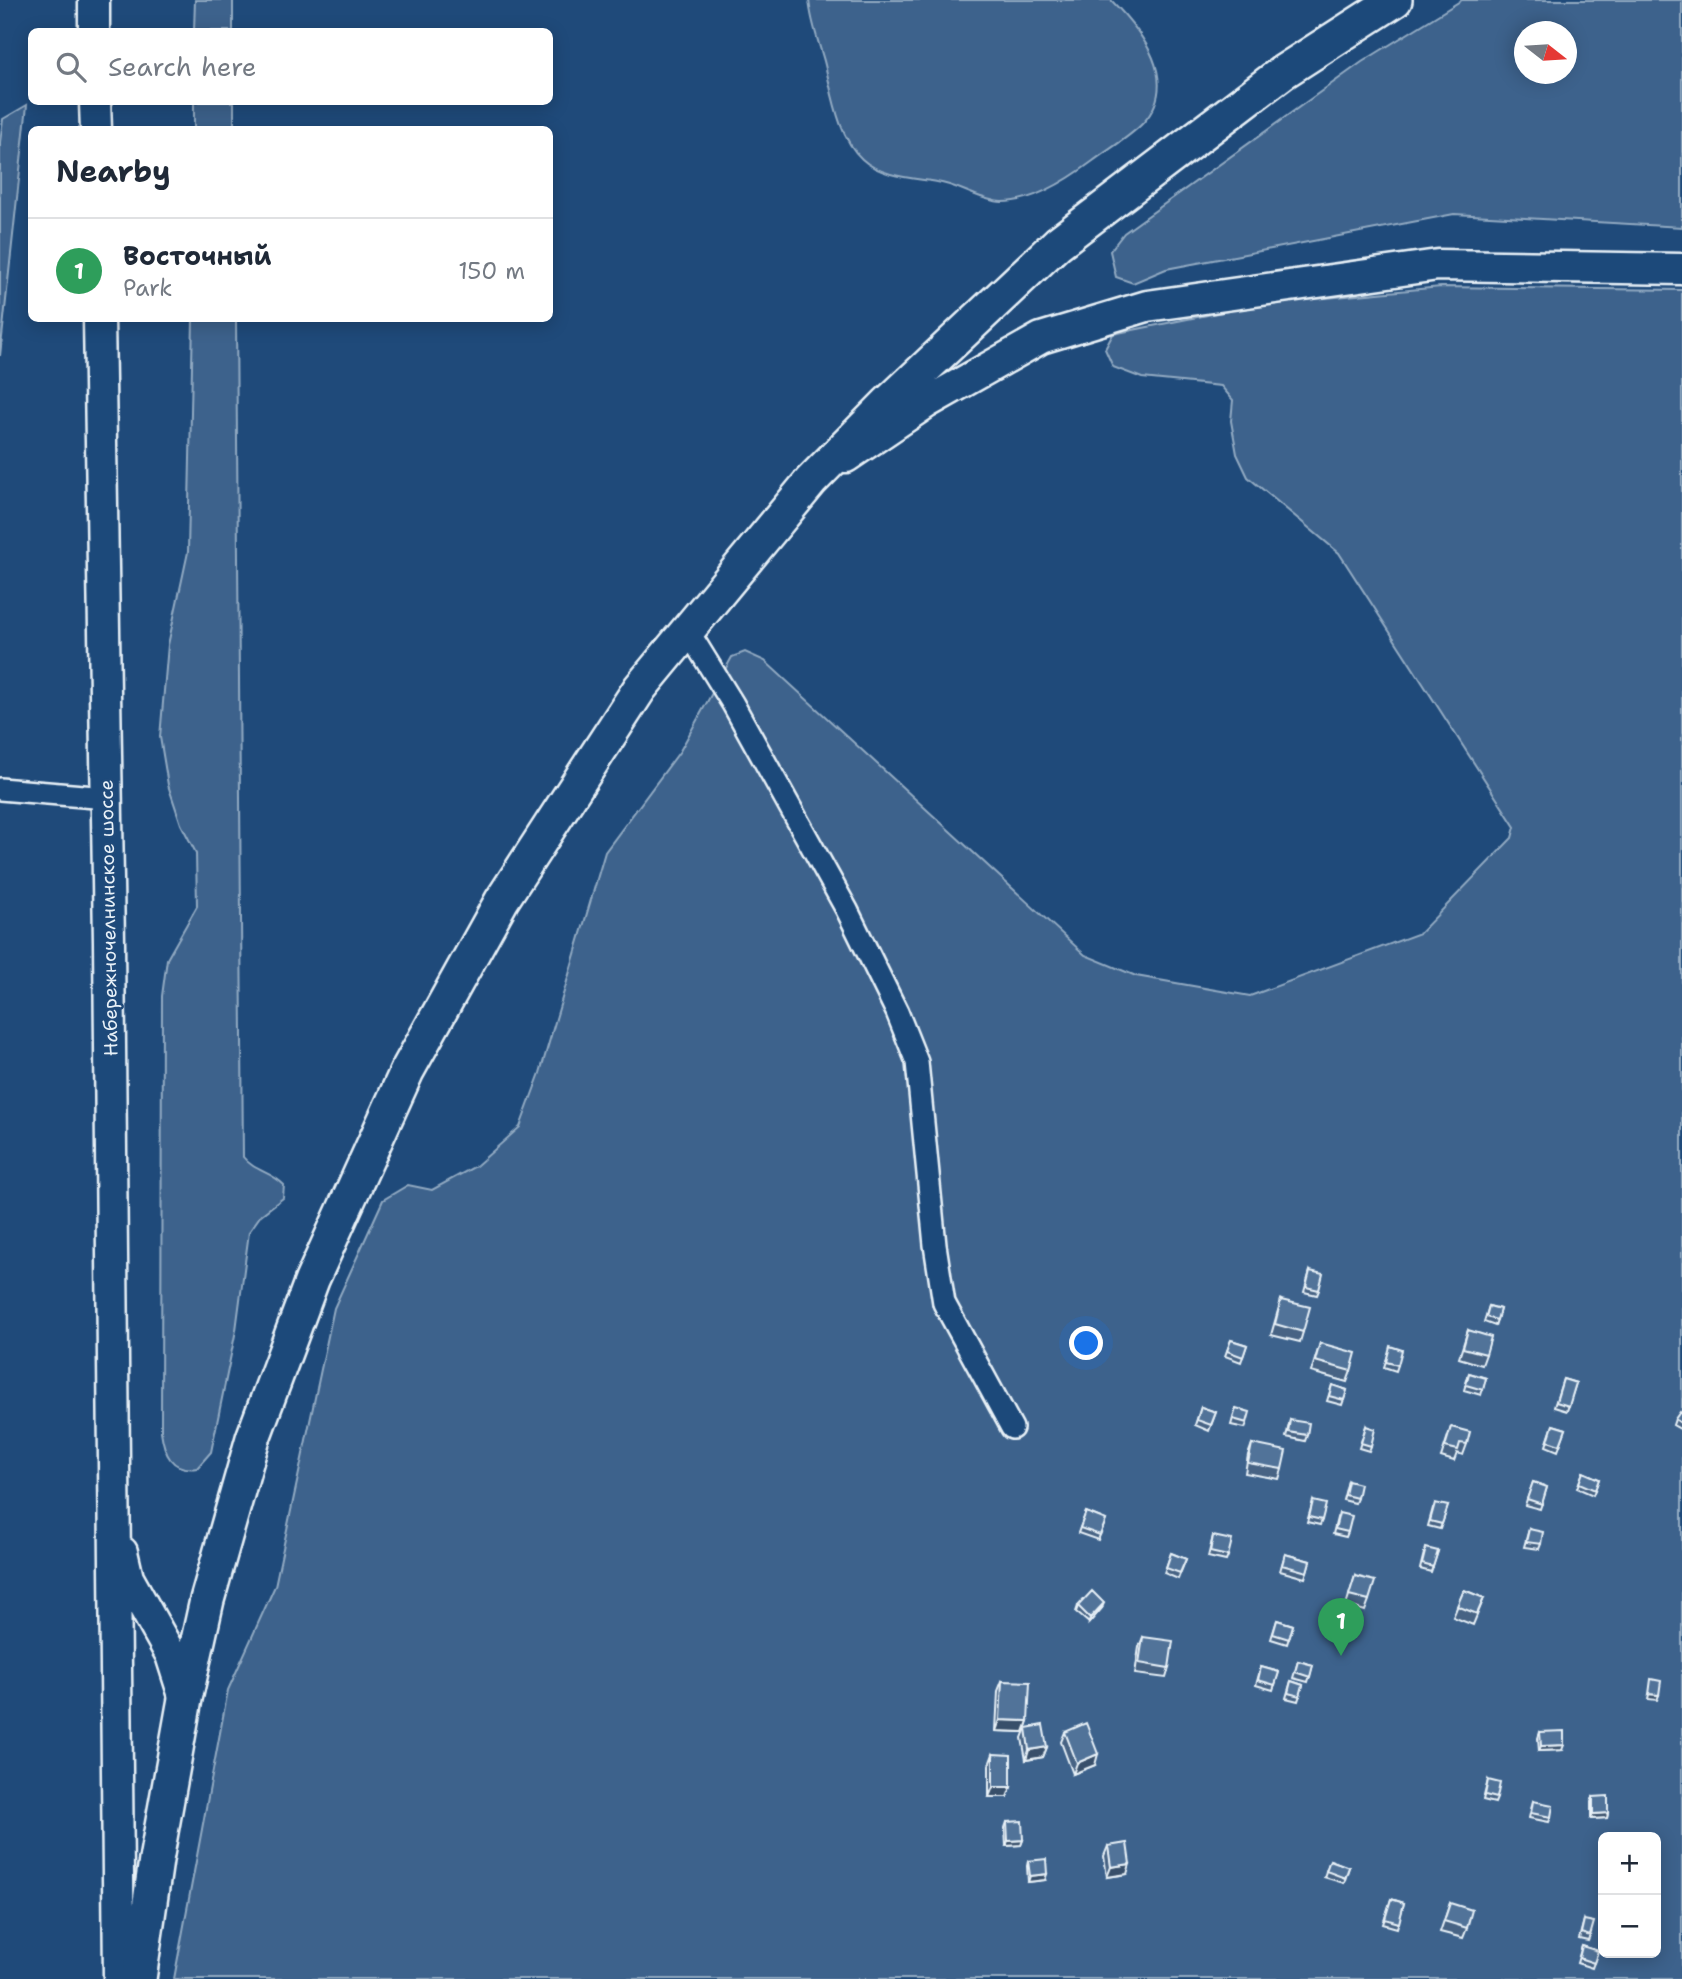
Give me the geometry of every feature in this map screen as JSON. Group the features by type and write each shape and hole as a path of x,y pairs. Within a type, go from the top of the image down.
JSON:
{"main road":[{"path":"94,0 94,28"},
{"path":"139,1979 156,1860 185,1699 207,1600 253,1438 312,1280 407,1071 502,900 640,688 811,481 887,404 1058,243 1283,72 1395,0"},
{"path":"95,105 96,126"},
{"path":"811,481 926,403 1041,338 1147,306 1437,265 1682,269"},
{"name":"Набережночелнинское шоссе","path":"99,322 107,798 113,1518"},
{"path":"113,1518 128,1578 172,1654 185,1699"},
{"path":"113,1518 119,1979"}],"street":[{"path":"688,631 733,704 833,886 897,1012 917,1062 935,1245 944,1303 1012,1428"},
{"path":"0,789 107,798"}],"shaded area":[{"path":"195,0 233,0 233,28 194,28"},
{"path":"809,0 1111,0 1145,42 1153,58 1158,74 1154,107 1132,133 1084,168 1039,194 1014,201 994,201 945,184 878,170 862,159 841,126"},
{"path":"1462,0 1682,0 1682,227 1454,214 1166,269 1133,283 1116,277 1110,251 1124,233 1362,62"},
{"path":"27,105 0,356 0,142 3,119"},
{"path":"194,105 234,105 234,126 194,126"},
{"path":"1441,287 1682,290 1682,1979 174,1979 228,1690 275,1586 334,1308 383,1200 408,1185 432,1190 476,1166 520,1127 540,1073 605,852 680,751 732,657 745,652 765,661 1085,955 1136,976 1250,996 1420,933 1512,838 1515,827 1339,553 1248,477 1237,454 1231,421 1233,400 1221,386 1142,378 1113,367 1105,349 1113,334 1262,304"},
{"path":"193,322 236,322 243,1157 284,1185 283,1198 261,1215 249,1232 236,1330 211,1452 197,1468 181,1467 170,1459 161,1431 162,996 167,959 197,906 196,853 181,824 168,785 160,737 168,645 188,552"}],"building":[{"path":"1310,1271 1323,1274 1319,1290 1306,1287"},
{"path":"1281,1300 1310,1307 1303,1332 1275,1324"},
{"path":"1489,1306 1500,1309 1497,1320 1486,1317"},
{"path":"1468,1330 1491,1337 1486,1354 1463,1348"},
{"path":"1231,1340 1247,1345 1243,1357 1227,1351"},
{"path":"1320,1343 1356,1353 1351,1371 1315,1361"},
{"path":"1390,1346 1402,1350 1398,1365 1386,1362"},
{"path":"1469,1373 1486,1378 1483,1390 1466,1385"},
{"path":"1563,1379 1576,1383 1569,1406 1556,1402"},
{"path":"1332,1385 1347,1390 1344,1400 1329,1396"},
{"path":"1201,1407 1216,1412 1211,1425 1197,1420"},
{"path":"1236,1408 1250,1412 1247,1423 1233,1419"},
{"path":"1680,1412 1682,1414 1682,1424 1675,1419"},
{"path":"1290,1420 1309,1423 1307,1435 1288,1432"},
{"path":"1553,1425 1566,1429 1560,1445 1548,1441"},
{"path":"1366,1426 1375,1429 1371,1446 1361,1443"},
{"path":"1451,1427 1470,1432 1467,1444 1460,1443 1458,1450 1445,1447"},
{"path":"1252,1444 1286,1451 1282,1469 1248,1463"},
{"path":"1583,1472 1599,1479 1595,1490 1579,1483"},
{"path":"1348,1481 1360,1484 1357,1498 1345,1495"},
{"path":"1533,1482 1547,1487 1542,1504 1527,1499"},
{"path":"1313,1501 1326,1504 1322,1520 1309,1517"},
{"path":"1435,1503 1448,1506 1442,1524 1430,1521"},
{"path":"1086,1512 1106,1520 1100,1535 1080,1528"},
{"path":"1339,1513 1352,1516 1348,1532 1335,1529"},
{"path":"1529,1529 1543,1532 1541,1544 1526,1542"},
{"path":"1213,1536 1232,1540 1228,1556 1210,1552"},
{"path":"1426,1548 1438,1551 1433,1567 1422,1564"},
{"path":"1171,1553 1186,1559 1180,1573 1166,1568"},
{"path":"1285,1554 1310,1561 1307,1572 1282,1565"},
{"path":"1355,1576 1375,1581 1369,1600 1349,1595"},
{"path":"1464,1590 1484,1598 1477,1614 1457,1606"},
{"path":"1092,1591 1104,1603 1090,1618 1078,1606"},
{"path":"1277,1620 1293,1625 1289,1639 1273,1634"},
{"path":"1143,1637 1173,1641 1169,1668 1139,1663"},
{"path":"1298,1661 1313,1665 1310,1677 1295,1672"},
{"path":"1261,1667 1279,1672 1275,1685 1258,1680"},
{"path":"1651,1679 1661,1681 1659,1695 1649,1694"},
{"path":"1002,1681 1030,1682 1028,1721 1000,1720"},
{"path":"1291,1681 1303,1685 1300,1696 1288,1693"},
{"path":"1086,1723 1098,1754 1077,1763 1065,1732"},
{"path":"1043,1725 1047,1747 1029,1750 1026,1728"},
{"path":"1564,1731 1564,1745 1541,1746 1540,1732"},
{"path":"993,1754 1011,1755 1011,1787 993,1787"},
{"path":"1488,1780 1500,1783 1497,1798 1485,1795"},
{"path":"1608,1796 1608,1813 1593,1814 1593,1797"},
{"path":"1533,1801 1553,1805 1551,1817 1531,1813"},
{"path":"1022,1821 1023,1840 1008,1841 1007,1822"},
{"path":"1127,1843 1130,1864 1111,1867 1108,1846"},
{"path":"1046,1859 1047,1874 1030,1876 1028,1861"},
{"path":"1330,1860 1349,1867 1345,1878 1326,1871"},
{"path":"1391,1899 1404,1903 1399,1923 1385,1919"},
{"path":"1450,1903 1472,1910 1467,1928 1444,1921"},
{"path":"1584,1920 1594,1922 1590,1936 1581,1933"},
{"path":"1582,1946 1598,1951 1594,1963 1579,1958"}],"place":[{"name":"Восточный","path":"1341,1656"}]}
